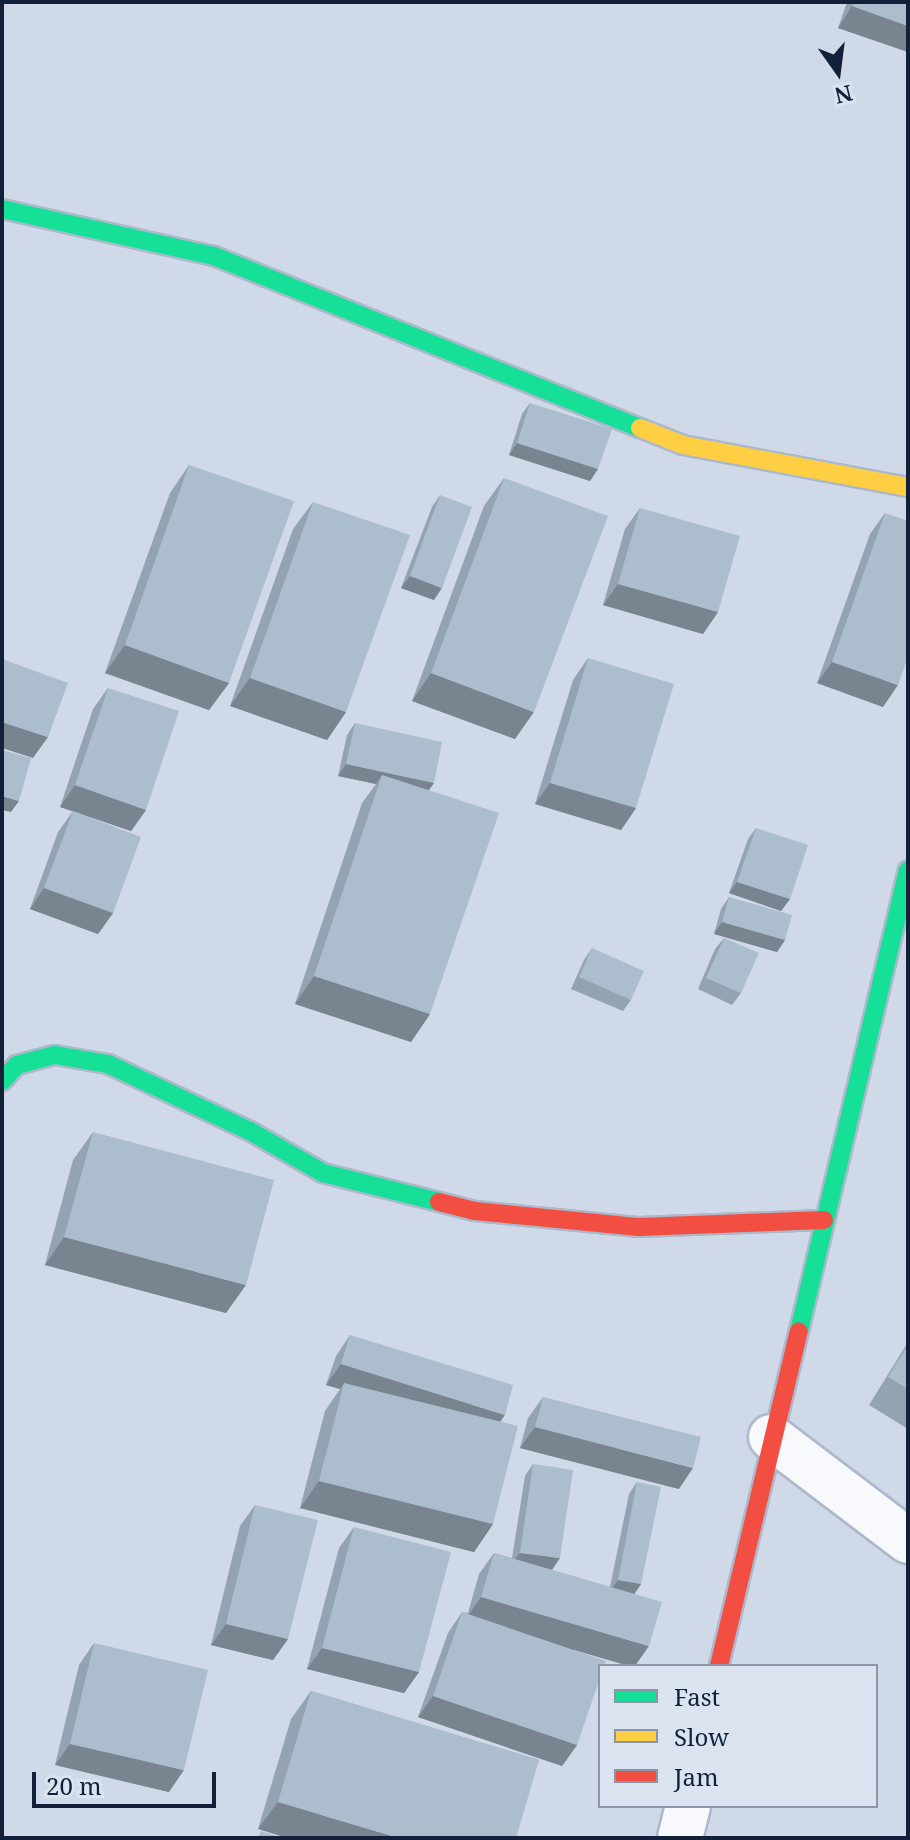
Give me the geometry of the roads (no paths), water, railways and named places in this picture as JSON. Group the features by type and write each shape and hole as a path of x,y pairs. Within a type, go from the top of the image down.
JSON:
{"street":[{"path":"2,209 214,256 683,445 908,487"},
{"path":"719,1664 908,871"},
{"path":"2,1081 17,1065 55,1055 108,1064 250,1131 323,1173 475,1211 639,1227 824,1220"},
{"path":"771,1437 908,1541"},
{"path":"680,1838 688,1808"}]}
